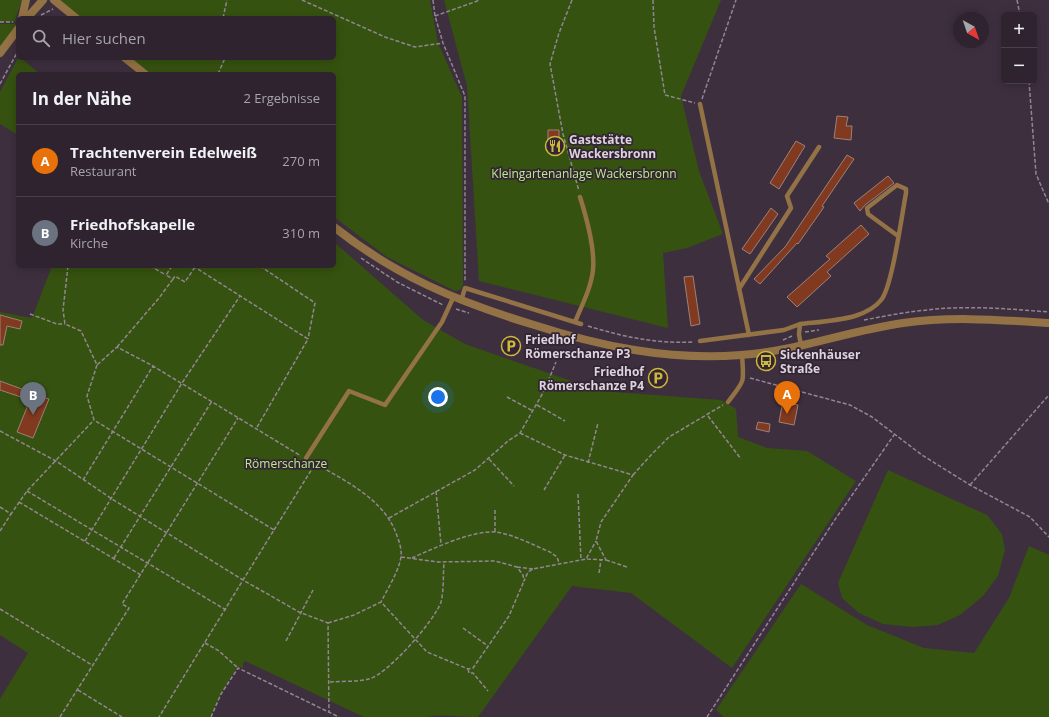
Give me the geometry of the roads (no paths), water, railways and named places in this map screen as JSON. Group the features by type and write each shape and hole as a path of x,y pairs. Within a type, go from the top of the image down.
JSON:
{"street":[{"path":"22,16 26,0"},
{"path":"29,16 43,0"},
{"path":"54,0 74,16"},
{"path":"0,53 16,26"},
{"path":"128,60 142,72"},
{"path":"336,228 391,266 462,302 548,330 624,349 692,356 742,355 801,346 878,328 924,320 957,318 1049,323"}],"lane":[{"path":"700,104 749,335"},
{"path":"739,289 792,208 787,196 819,147"},
{"path":"700,341 784,330 800,324 855,316 872,308 882,300 887,287 898,236 906,189 896,185 867,208 868,214 898,236"},
{"path":"575,322 587,294 593,269 586,217 580,197"},
{"path":"462,302 464,288 581,324"},
{"path":"306,458 349,391 385,405 442,322 453,298"},
{"path":"800,324 799,334 801,346"},
{"path":"728,402 741,386 744,376 742,355"}],"place":[{"name":"Gaststätte Wackersbronn","path":"555,146"},
{"name":"Friedhof Römerschanze P3","path":"511,346"},
{"name":"Sickenhäuser Straße","path":"766,361"},
{"name":"Friedhof Römerschanze P4","path":"658,378"},
{"name":"Trachtenverein Edelweiß","path":"787,414"},
{"name":"Friedhofskapelle","path":"33,415"}],"park label":[{"name":"Kleingartenanlage Wackersbronn","path":"584,173"},
{"name":"Römerschanze","path":"286,463"}]}
